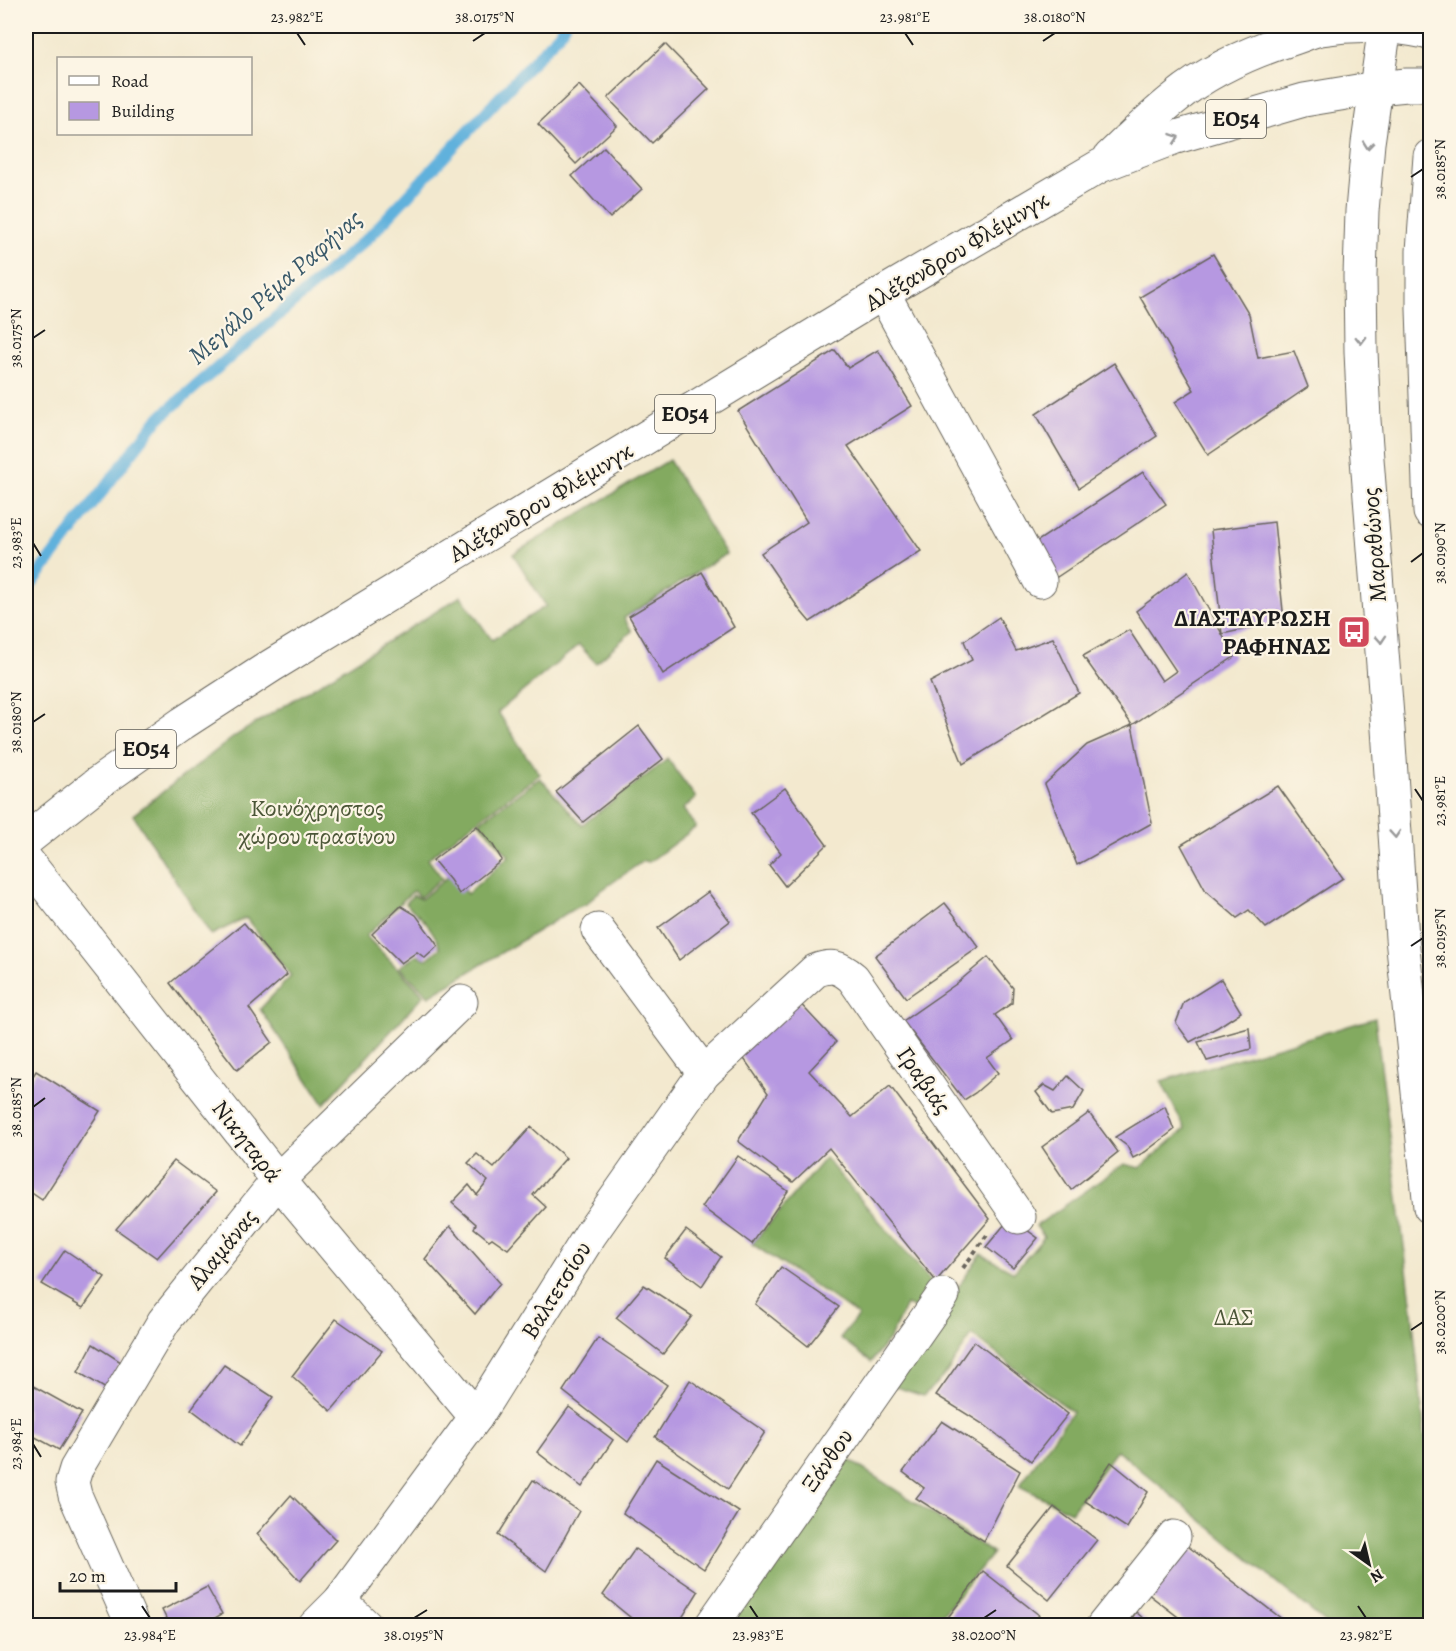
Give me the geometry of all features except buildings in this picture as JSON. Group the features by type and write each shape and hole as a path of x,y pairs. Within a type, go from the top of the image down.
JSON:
{"street":[{"name":"ΕΟ54","path":"1207,77 1263,26"},
{"name":"Αλέξανδρου Φλέμινγκ","path":"1100,166 1150,118 1177,96 1242,58 1281,42 1319,29 1353,26 1385,26 1431,33"},
{"name":"Μαραθώνος","path":"1385,26 1368,143 1362,211 1360,276 1364,420 1402,938 1431,1207"},
{"name":"Αλέξανδρου Φλέμινγκ","path":"26,840 98,783 183,723 271,666 883,293 1100,166 1173,138 1304,100 1376,88 1407,85 1431,86"},
{"path":"1430,492 1423,250 1431,156"},
{"path":"883,293 1040,581"},
{"name":"Νικηταρά","path":"26,860 278,1180 476,1417"},
{"path":"598,930 704,1073"},
{"name":"Γραβιάς","path":"815,971 835,967 845,971 853,978 1015,1210"},
{"name":"Βαλτετσίου","path":"315,1626 340,1601 476,1417 590,1235 704,1073 815,971"},
{"name":"Αλαμάνας","path":"133,1626 75,1495 73,1475 164,1321 278,1180 461,1002"},
{"name":"Ξάνθου","path":"711,1626 943,1295"},
{"path":"1103,1626 1174,1537"},
{"path":"340,1601 366,1626"}],"path":[{"path":"943,1295 1015,1210"}],"green space":[{"name":"Κοινόχρηστος χώρου πρασίνου","path":"669,460 726,554 624,618 632,631 596,663 579,645 498,712 540,774 428,859 442,878 420,897 413,891 366,936 424,995 324,1104 260,1009 291,976 246,918 211,935 133,815 235,736 461,596 492,640 546,606 513,554"},
{"path":"667,758 696,798 683,809 696,827 649,862 643,861 595,895 587,904 575,908 429,996 399,967 417,955 427,959 440,948 426,923 405,904 413,895 421,899 451,874 467,894 509,856 479,822 540,778 582,825"},
{"name":"ΔΑΣ","path":"1375,1018 1411,1301 1430,1487 1430,1625 1328,1625 1117,1450 1071,1512 1019,1486 1072,1412 972,1335 945,1375 923,1396 890,1385 981,1254 1014,1272 1044,1237 1036,1226 1124,1164 1140,1168 1185,1129 1161,1081"},
{"path":"825,1158 943,1295 930,1314 906,1305 890,1338 871,1362 840,1338 858,1316 752,1244"},
{"path":"843,1456 993,1553 945,1612 925,1625 728,1626"}],"waterway":[{"name":"Μεγάλο Ρέμα Ραφήνας","path":"26,591 157,420 370,236 564,26"}],"place":[{"name":"ΔΙΑΣΤΑΥΡΩΣΗ ΡΑΦΗΝΑΣ","path":"1354,632"}]}
